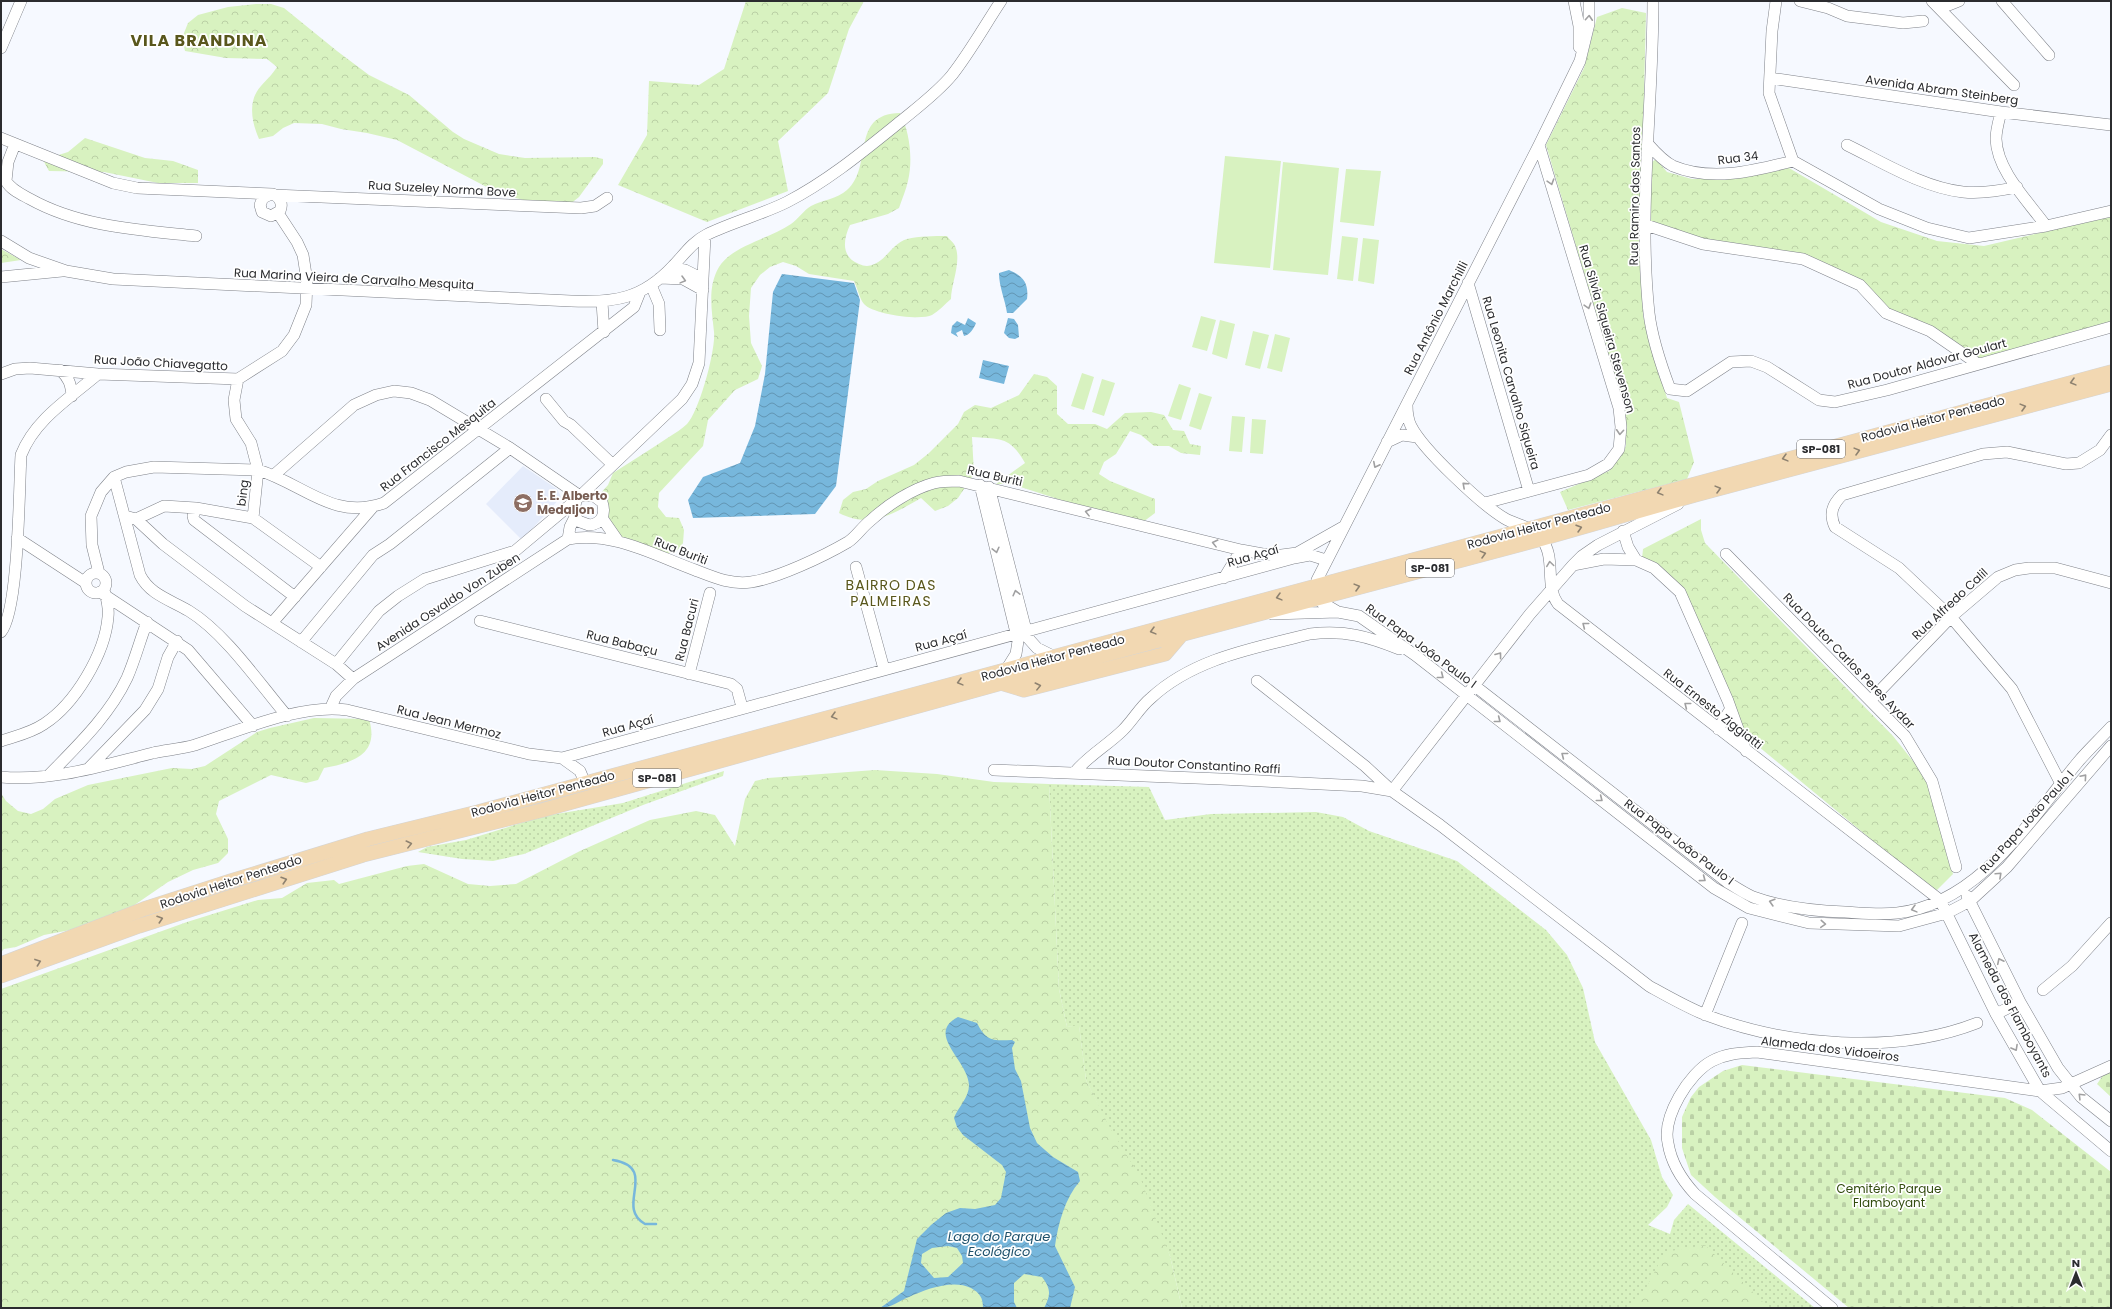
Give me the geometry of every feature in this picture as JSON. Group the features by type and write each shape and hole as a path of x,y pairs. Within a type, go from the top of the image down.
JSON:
{"main road":[{"name":"Rodovia Heitor Penteado","path":"1,964 144,909 368,839 478,812 584,782 1251,615 1318,592 1531,528 2111,372"},
{"name":"Rodovia Heitor Penteado","path":"1,976 139,926 363,855 543,810 1003,676 1055,657 1318,592 1542,539 1695,495 2111,384"}],"street":[{"path":"1,48 21,1"},
{"path":"640,292 672,268 691,246 705,236 787,202 829,177 880,139 917,108 952,75 1000,1"},
{"name":"Rua Antônio Marchilli","path":"1574,1 1579,26 1580,61"},
{"name":"Rua Antônio Marchilli","path":"1318,592 1317,580 1326,560 1407,405 1580,61 1589,24 1589,1"},
{"name":"Rua Ramiro dos Santos","path":"1653,1 1646,225 1649,314 1659,358 1670,389"},
{"path":"1776,1 1772,31 1769,93 1793,161 1879,209 1927,228 1969,238 2046,226 2111,211"},
{"path":"1800,1 1822,6 1847,16 1903,23 1923,21"},
{"path":"1935,3 1949,5 1959,1"},
{"path":"2002,1 2049,54"},
{"path":"1935,3 2014,85"},
{"name":"Avenida Abram Steinberg","path":"1770,78 2001,112 2111,125"},
{"path":"2001,112 1996,138 1998,156 2004,169 2046,226"},
{"name":"Rua Suzeley Norma Bove","path":"1,138 94,176 137,188 581,208 595,206 607,198"},
{"path":"15,144 8,162 6,181 16,191 42,206 68,216 110,226 196,236"},
{"name":"Rua 34","path":"1648,144 1658,156 1672,166 1695,173 1725,175 1793,161"},
{"name":"Rua Silvia Siqueira Stevenson","path":"1485,503 1588,475 1608,464 1619,449 1621,427 1619,408 1539,145"},
{"path":"1847,145 1933,186 1963,192 1992,192 2018,187"},
{"path":"271,195 281,202 281,208 278,213 268,216 260,208 261,201 271,195"},
{"name":"Rua João Chiavegatto","path":"1,374 15,369 30,368 98,374 238,379 282,351 294,335 301,321 306,305 307,290 303,255 297,242 278,213"},
{"path":"1646,225 1703,244 1803,259 1860,286 1886,313 1930,331 1978,364"},
{"path":"336,664 379,611 398,596 425,579 515,551 578,498 682,399 692,384 698,363 705,236"},
{"name":"Rua Marina Vieira de Carvalho Mesquita","path":"1,241 29,258 66,271 113,279 307,290 602,302 640,292"},
{"path":"22,275 28,270 29,258"},
{"path":"672,268 685,270 703,285"},
{"name":"Rua Marina Vieira de Carvalho Mesquita","path":"1,277 66,271"},
{"path":"660,278 683,279 703,285"},
{"name":"Rua Leonita Carvalho Siqueira","path":"1468,283 1529,491"},
{"path":"651,285 659,304 660,330"},
{"name":"Rua Francisco Mesquita","path":"114,477 126,472 154,467 258,470 274,475 328,503 358,510 384,504 634,308 640,292"},
{"path":"602,302 604,332"},
{"name":"Rua Doutor Aldovar Goulart","path":"1670,389 1687,391 1731,362 1751,361 1767,367 1819,400 1835,402 1887,390 2111,327"},
{"path":"60,370 68,377 72,386 72,396"},
{"path":"1,632 10,609 15,577 21,455 27,440 41,422 98,374"},
{"path":"238,379 234,400 236,418 251,443 258,470"},
{"path":"274,475 354,405 376,395 394,391 411,393 430,400 510,448 578,498"},
{"path":"546,399 564,421 571,425 612,464"},
{"path":"1407,405 1408,419 1417,437 1437,460 1493,511 1510,521 1531,528 1542,539 1550,560 1551,590"},
{"path":"1387,442 1394,437 1402,435 1417,437"},
{"path":"2060,784 2012,689 1952,617 1899,568 1835,527 1832,516 1834,502 1842,495 1983,454 2007,452 2066,464 2080,463 2100,450 2111,435"},
{"path":"301,642 373,555 390,544 510,448"},
{"name":"bing","path":"253,518 258,470"},
{"path":"253,726 199,662 177,642 103,592 90,591 93,551 91,516 101,492 114,477 130,517 140,575 145,585 154,592 190,611 211,628 287,716"},
{"path":"575,517 581,523 589,525 597,523 602,518 604,508 599,498 598,479"},
{"name":"Rua Buriti","path":"568,539 588,536 618,540 714,577 732,582 749,582 764,579 788,570 849,541 870,520 902,498 935,482 958,481 984,486 1241,550 1274,556 1297,553 1343,527"},
{"path":"984,486 1021,632 1032,644 1055,657"},
{"path":"578,498 589,495 599,498"},
{"path":"1392,791 1541,601 1573,565 1598,545 1695,495"},
{"path":"568,539 570,527 575,517 574,508 578,498"},
{"path":"130,517 164,506 196,508 253,518 321,567"},
{"path":"196,508 193,516 194,520 295,597"},
{"path":"272,623 372,508"},
{"path":"130,517 245,606 336,664 353,679"},
{"path":"602,518 618,540"},
{"path":"589,525 591,531 598,537"},
{"path":"1623,531 1628,547 1636,560"},
{"path":"1,741 32,731 45,724 57,714 82,684 93,664 106,630 109,616 103,592 106,579 92,577 64,569 17,538"},
{"name":"Avenida Osvaldo Von Zuben","path":"331,707 336,696 353,679 568,539"},
{"path":"1224,578 1241,550"},
{"name":"Rua Doutor Carlos Peres Aydar","path":"1726,554 1905,736 1932,781 1956,867"},
{"name":"Rua Açaí","path":"562,758 742,707 1310,555 1326,560"},
{"path":"1573,565 1604,559 1636,560 1654,568 1680,592 1747,752"},
{"path":"856,566 884,669"},
{"name":"Rua Alfredo Calil","path":"1871,700 1952,617 1998,577 2015,570 2029,568 2055,568 2111,583"},
{"name":"Rua Ernesto Ziggiatti","path":"1551,590 1558,604 1747,752 1940,900 1947,913"},
{"name":"Rua Bacuri","path":"689,674 710,592"},
{"name":"Rua Papa João Paulo I","path":"1318,592 1326,606 1338,612"},
{"name":"Rua Papa João Paulo I","path":"1251,615 1338,612 1353,614 1364,620 1415,655 1714,888 1749,908 1808,923 1900,926 1947,913 1970,901 2007,867 2111,746"},
{"path":"1356,634 1364,620"},
{"name":"Rua Babaçu","path":"480,621 731,684 737,689 742,707"},
{"path":"48,776 89,734 110,706 127,678 147,622"},
{"path":"1003,676 1016,654 1021,632"},
{"path":"1075,772 1084,760 1122,731 1151,698 1187,672 1210,661 1310,634 1326,632 1356,634 1372,637 1415,655"},
{"path":"88,769 145,710 158,689 168,657 177,642"},
{"path":"1257,681 1365,766 1392,791 1440,825 1649,986 1705,1015 1736,1025 1781,1035 1823,1041 1862,1043 1920,1039 1959,1030 1977,1023"},
{"name":"Rua Papa João Paulo I","path":"1475,686 1727,882 1752,896 1792,908 1897,913 1940,900 1963,888 1982,874 2014,842 2060,784 2111,727"},
{"path":"1,777 15,778 48,776 88,769 164,750 192,746 287,716 331,707"},
{"name":"Rua Jean Mermoz","path":"331,707 529,754 562,758"},
{"path":"1718,729 1730,710"},
{"path":"562,758 580,771 584,782"},
{"name":"Rua Doutor Constantino Raffi","path":"994,770 1075,772 1362,786 1392,791"},
{"path":"1963,888 1970,901"},
{"name":"Alameda dos Flamboyants","path":"1970,901 2020,1002 2070,1084 2081,1097 2111,1121"},
{"name":"Alameda dos Flamboyants","path":"1947,913 1996,1014 2040,1091 2111,1151"},
{"path":"1705,1015 1742,923"},
{"path":"2043,990 2072,966 2111,923"},
{"path":"1996,1014 2020,1002"},
{"name":"Alameda dos Vidoeiros","path":"1832,1308 1695,1194 1681,1180 1667,1142 1670,1122 1683,1087 1695,1073 1712,1061 1732,1053 1757,1052 2040,1091 2052,1091 2111,1066"}],"shaded area":[{"name":"E. E. Alberto Medaljon","path":"523,466 557,489 561,497 522,540 486,504"}],"green space":[{"path":"746,1 864,1 849,29 828,93 778,141 788,191 707,222 618,185 647,135 649,81 699,85 724,69"},
{"path":"271,4 284,8 369,75 409,95 453,132 464,139 499,154 525,158 595,157 603,159 603,164 579,197 569,205 539,204 500,194 397,140 367,133 322,124 294,123 283,128 273,136 259,139 254,126 252,105 257,92 277,67 267,59 226,58 185,51 182,38 188,23 198,15 228,7"},
{"path":"1622,8 1646,13 1641,215 1643,316 1667,398 1679,402 1694,462 1687,479 1568,510 1560,492 1609,471 1626,446 1625,411 1546,145 1584,68 1597,17"},
{"path":"900,113 910,146 910,173 899,208 888,214 850,225 845,242 846,253 853,261 867,266 879,262 896,245 907,239 947,236 954,244 957,252 957,265 951,299 932,315 926,317 896,316 876,311 864,304 854,281 809,274 796,266 783,262 770,267 760,275 751,288 749,316 751,343 762,366 758,379 735,390 708,420 703,446 659,493 658,507 666,517 679,518 684,530 683,543 675,553 662,553 611,536 600,494 608,485 613,473 683,428 692,417 697,407 710,366 714,341 711,299 715,275 719,267 725,259 733,253 791,224 811,206 839,195 847,190 855,180 860,168 864,143 868,131 874,122 884,116"},
{"path":"85,138 145,158 173,161 198,170 198,183 158,183 104,172 49,171 43,160 68,152"},
{"path":"1225,156 1281,161 1270,268 1214,263"},
{"path":"1656,159 1667,172 1692,179 1729,179 1789,168 1881,222 1937,241 1984,246 2111,216 2111,323 1978,360 1887,311 1862,284 1805,257 1699,241 1650,221 1652,162"},
{"path":"1283,162 1339,168 1328,275 1273,270"},
{"path":"1346,169 1381,171 1374,226 1340,222"},
{"path":"1342,236 1358,238 1353,281 1337,279"},
{"path":"1363,238 1379,240 1374,284 1358,281"},
{"path":"1,249 21,260 1,263"},
{"path":"1201,316 1216,320 1207,351 1192,347"},
{"path":"1220,320 1235,324 1227,359 1212,354"},
{"path":"1253,331 1269,335 1260,369 1245,365"},
{"path":"1275,334 1290,338 1282,372 1267,368"},
{"path":"1082,373 1094,377 1084,410 1071,406"},
{"path":"1034,374 1047,377 1057,386 1057,414 1068,424 1095,424 1107,429 1125,413 1151,412 1164,415 1173,430 1184,431 1190,444 1201,446 1200,455 1181,453 1169,446 1154,446 1141,435 1130,431 1116,454 1104,462 1099,474 1110,481 1155,499 1155,513 1143,522 1092,510 1011,484 996,484 1025,463 1020,454 1009,443 997,439 972,437 974,474 958,498 948,506 935,511 921,498 891,514 871,520 850,518 839,513 843,500 853,492 866,489 878,481 914,465 929,453 958,424 964,412 975,405 991,408 1019,395"},
{"path":"1102,379 1115,383 1104,416 1092,412"},
{"path":"1179,384 1191,388 1181,420 1168,416"},
{"path":"1199,393 1212,397 1201,430 1189,426"},
{"path":"1232,416 1245,417 1242,452 1229,451"},
{"path":"1252,419 1266,420 1263,454 1250,453"},
{"path":"1701,519 1701,530 1705,543 1893,736 1925,776 1953,874 1935,892 1747,737 1682,591 1642,559 1643,549"},
{"path":"314,718 369,719 371,741 367,749 353,760 324,768 318,780 306,783 271,775 219,801 216,814 228,839 228,853 218,863 193,870 168,882 101,928 81,928 44,935 16,947 4,949 1,952 1,793 6,801 18,811 31,814 43,809 55,799 88,785 172,768 192,769 205,766 257,732"},
{"path":"875,770 937,774 994,782 1049,784 1059,989 1067,1027 1079,1025 1086,1080 1109,1126 1140,1177 1170,1256 1182,1308 1,1308 1,989 187,922 258,900 282,898 307,883 334,880 339,884 407,866 424,864 468,884 490,886 516,884 580,851 650,820 696,811 715,815 735,846 745,799 755,781 768,778"},
{"path":"724,771 723,776 643,805 524,854 493,861 462,859 418,852 427,847 466,840 544,816 623,803"},
{"path":"1049,784 1149,787 1165,820 1211,814 1316,812 1343,817 1369,831 1457,861 1546,930 1567,955 1583,988 1595,1042 1651,1140 1662,1177 1673,1195 1667,1207 1648,1225 1670,1234 1674,1220 1688,1204 1815,1308 1182,1308 1170,1256 1086,1080 1079,1026 1067,1027 1059,989"},
{"name":"Cemitério Parque Flamboyant","path":"1742,1065 2005,1098 2032,1110 2111,1172 2111,1308 1849,1308 1715,1197 1691,1175 1682,1148 1682,1117 1691,1097 1699,1087 1723,1071"},
{"path":"2111,1070 2111,1097 2097,1084 2106,1071"},
{"path":"1705,1245 1769,1308 1630,1308 1646,1288 1665,1252"}],"water":[{"path":"1009,270 1018,275 1024,281 1027,289 1027,299 1013,313 1007,313 999,278 999,273"},
{"path":"782,274 854,283 860,300 836,486 815,514 693,518 688,500 703,477 740,463 755,426 765,374 773,292"},
{"path":"968,318 976,323 970,333 964,336 962,330 956,333 958,337 951,333 952,326 957,321 965,325"},
{"path":"1008,318 1014,319 1018,325 1019,337 1015,339 1009,338 1004,333"},
{"path":"983,360 1009,366 1004,384 979,378"},
{"name":"Lago do Parque Ecológico","path":"958,1017 977,1023 987,1037 991,1039 1012,1040 1015,1042 1012,1048 1015,1069 1021,1081 1030,1128 1037,1143 1053,1157 1078,1172 1080,1181 1066,1203 1058,1229 1055,1246 1075,1287 1070,1308 1044,1308 1049,1296 1045,1281 1042,1277 1024,1274 1014,1283 1014,1302 1017,1308 983,1308 982,1299 977,1292 964,1285 956,1284 931,1288 892,1306 880,1308 904,1291 917,1239 931,1225 946,1213 960,1208 975,1209 995,1205 1001,1198 1006,1172 1002,1165 963,1135 957,1127 954,1118 969,1090 969,1085 967,1076 947,1039 946,1031 949,1024","holes":["948,1246 957,1248 962,1256 963,1263 948,1277 934,1278 921,1263 922,1254 932,1248"]}],"waterway":[{"path":"613,1160 627,1164 633,1171 636,1179 634,1208 637,1217 645,1224 656,1224"}],"place":[{"name":"E. E. Alberto Medaljon","path":"523,503"}],"district":[{"name":"VILA BRANDINA","path":"199,40"},
{"name":"BAIRRO DAS PALMEIRAS","path":"891,594"}]}
